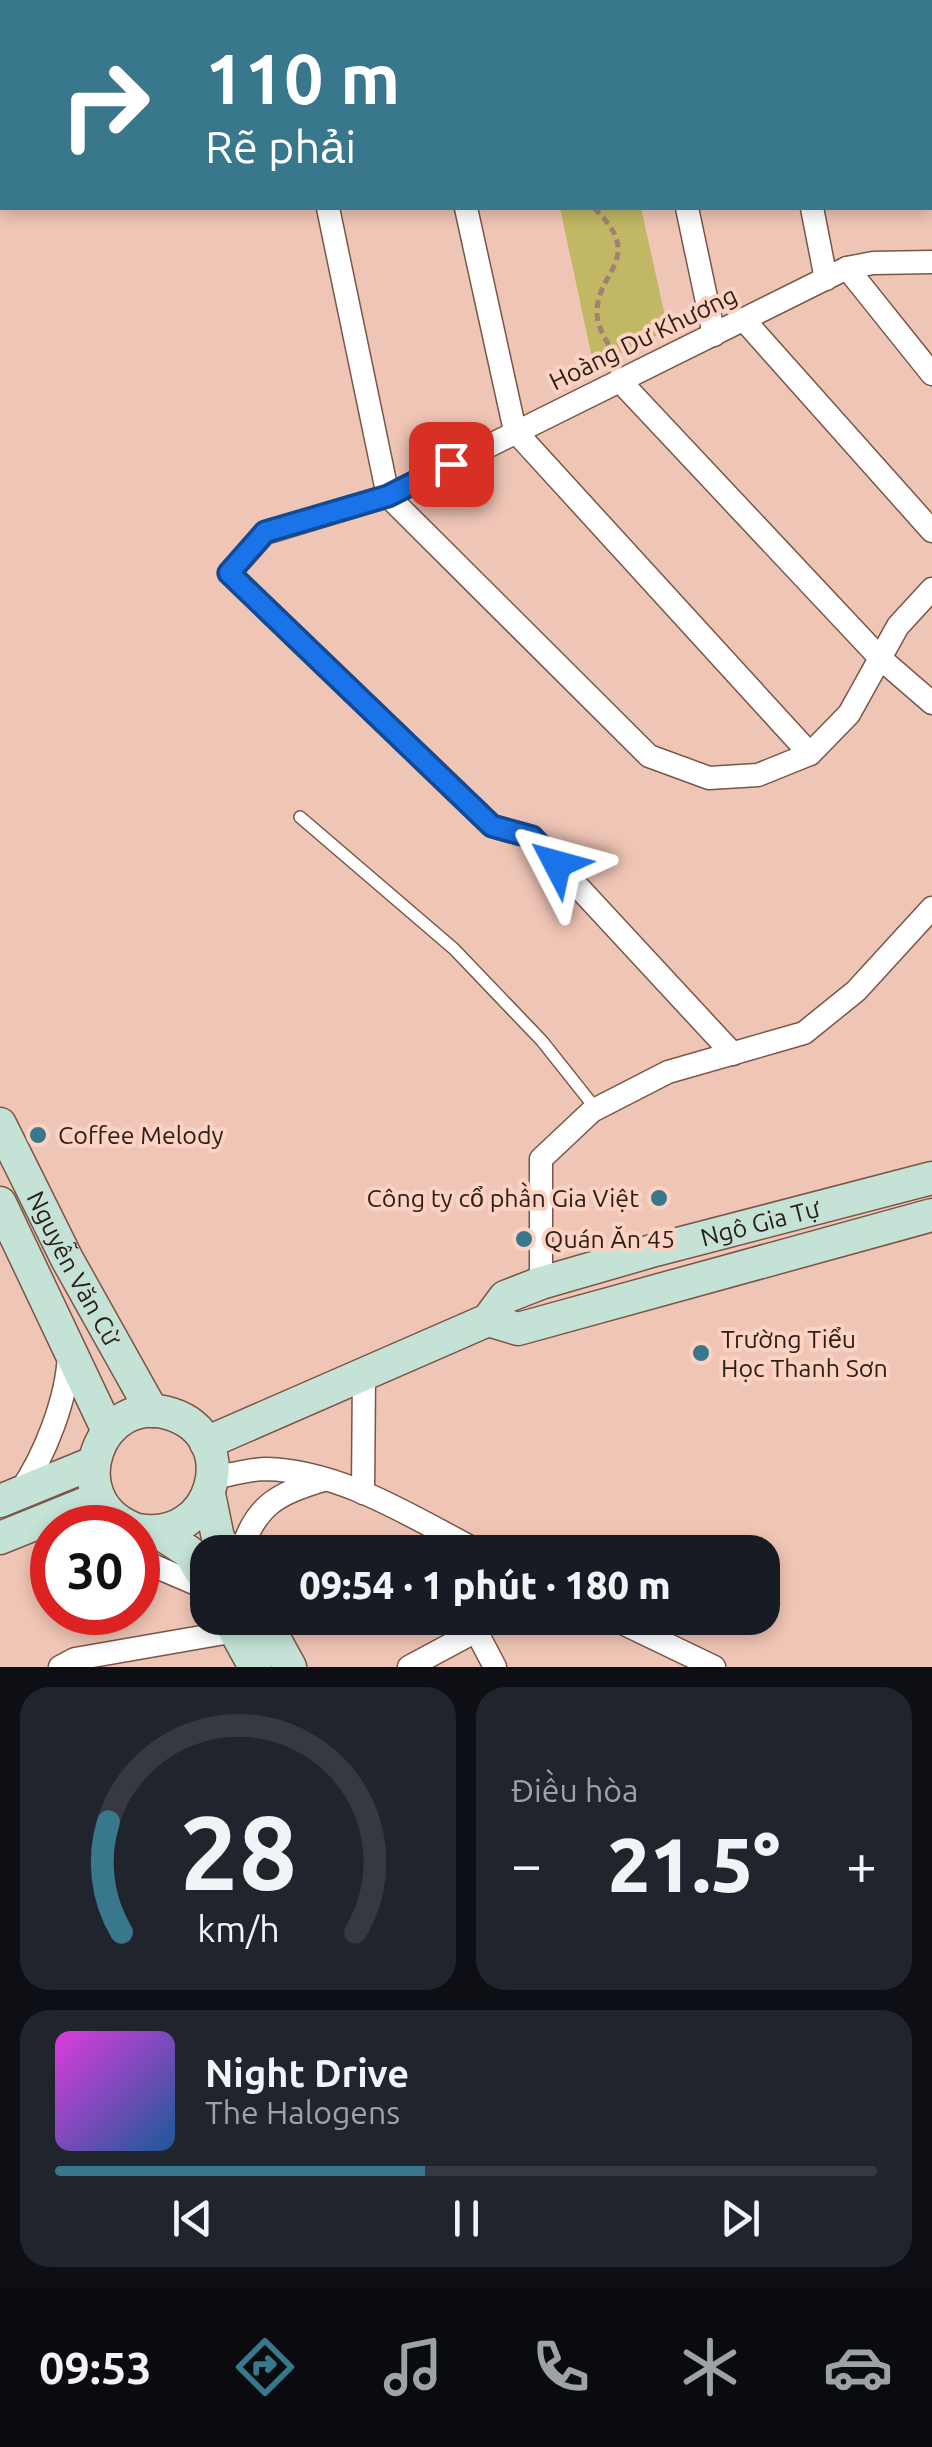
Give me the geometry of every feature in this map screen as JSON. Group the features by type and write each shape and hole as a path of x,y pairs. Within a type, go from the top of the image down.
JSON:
{"main road":[{"name":"Nguyễn Văn Cừ","path":"0,1124 67,1259 152,1411"},
{"name":"Ngô Gia Tự","path":"206,1443 488,1320 506,1297 541,1283 932,1178"},
{"name":"Nguyễn Văn Cừ","path":"0,1202 108,1431"},
{"name":"Ngô Gia Tự","path":"488,1320 518,1329 932,1215"},
{"path":"104,1505 93,1481 93,1463 108,1431 122,1419 152,1411 184,1419 206,1443 218,1535"},
{"path":"10,1497 93,1463"},
{"path":"160,1526 190,1520 211,1486"},
{"path":"87,1505 98,1498"},
{"path":"0,1538 30,1530"},
{"path":"160,1538 190,1554"},
{"path":"246,1635 255,1667"},
{"path":"256,1635 290,1667"}],"street":[{"path":"328,210 388,496 649,756 709,778 758,775 810,754 849,714 898,626 932,589"},
{"path":"466,210 514,431 810,754"},
{"path":"687,210 714,335"},
{"path":"813,210 837,274 932,374"},
{"name":"Hoàng Dư Khương","path":"732,1054 532,837 492,826 229,573 265,532 388,496 837,274 874,263 932,262"},
{"path":"744,320 932,532"},
{"path":"625,378 880,658 932,702"},
{"path":"541,1283 542,1159 596,1109 668,1072 804,1033 856,991 932,908"},
{"path":"10,1497 38,1466 68,1373 69,1349"},
{"path":"363,1493 364,1374"},
{"path":"211,1486 261,1469 327,1479 446,1535"},
{"path":"249,1535 257,1517 282,1493 327,1479"},
{"path":"160,1567 190,1579"},
{"path":"60,1667 75,1659 190,1634"},
{"path":"409,1667 460,1635"},
{"path":"482,1635 495,1667"},
{"path":"648,1635 714,1667"},
{"path":"657,1667 667,1644"}],"lane":[{"path":"300,817 454,949 542,1041 596,1109"}],"path":[{"path":"596,210 612,227 618,249 597,313 600,329 625,378"}],"shaded area":[{"path":"560,210 641,210 668,330 594,367"}],"place":[{"name":"Coffee Melody","path":"38,1135"},
{"name":"Công ty cổ phần Gia Việt","path":"659,1198"},
{"name":"Quán Ăn 45","path":"524,1239"},
{"name":"Trường Tiểu Học Thanh Sơn","path":"701,1353"}],"route":[{"path":"451,464 388,496 265,532 229,573 492,826 532,837 557,864"}]}
